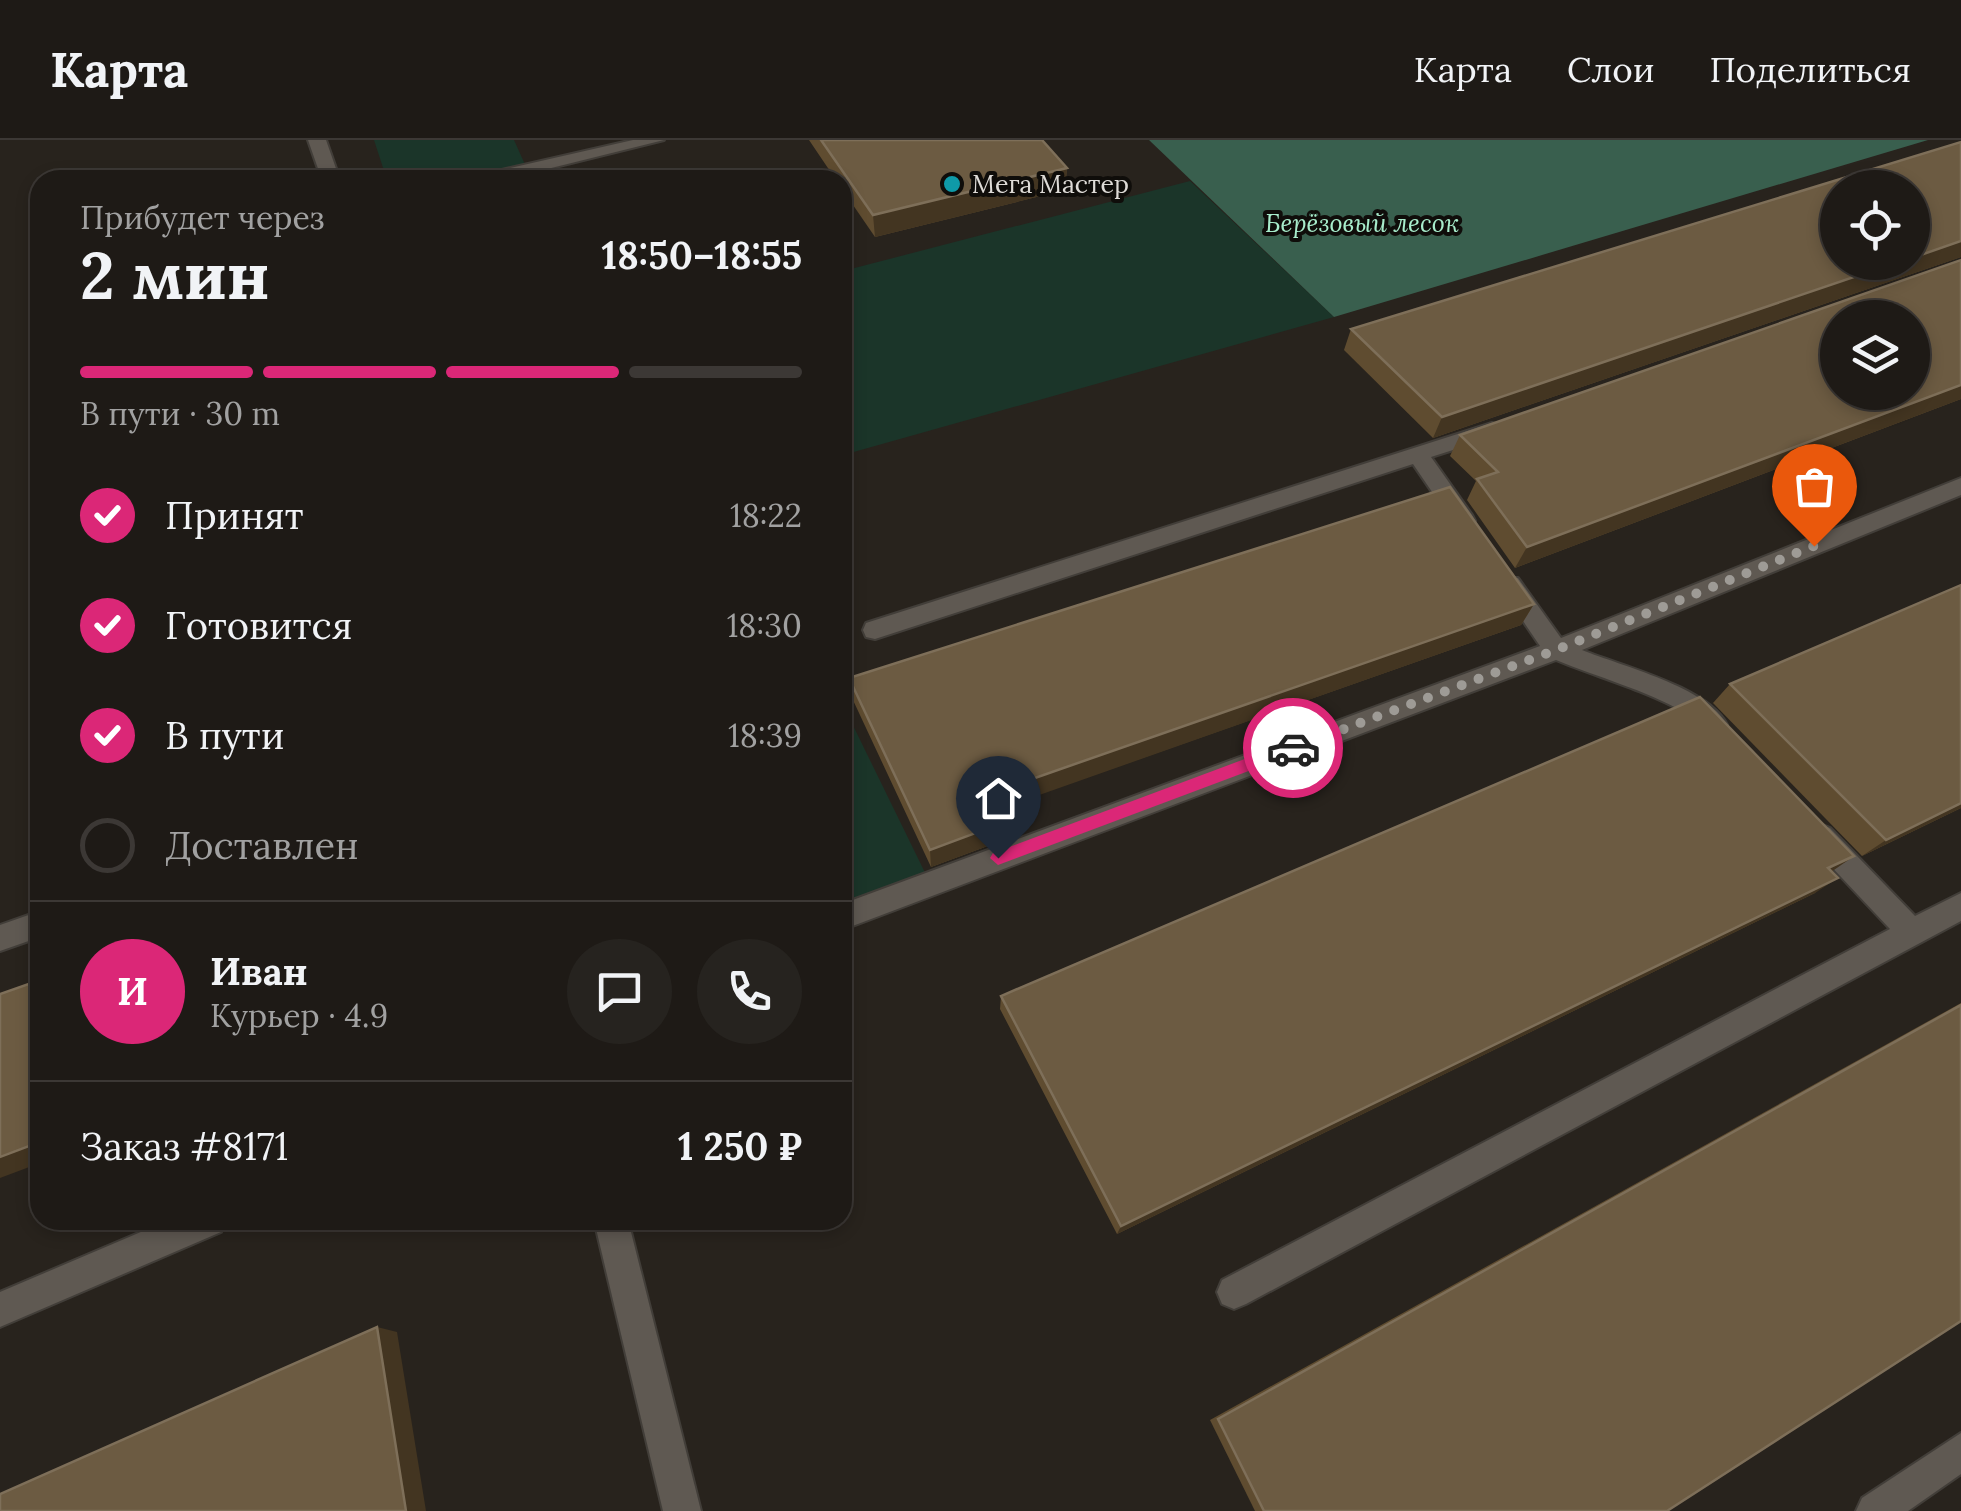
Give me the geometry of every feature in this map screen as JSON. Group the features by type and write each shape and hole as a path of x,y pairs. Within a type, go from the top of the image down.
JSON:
{"street":[{"path":"317,140 328,170"},
{"path":"524,170 655,140"},
{"path":"875,630 1418,456 1512,422"},
{"path":"1418,456 1476,536"},
{"path":"852,914 1556,650 1961,486"},
{"path":"1498,569 1556,650 1695,706 1736,748"},
{"path":"1804,819 1912,932"},
{"path":"1234,1292 1961,906"},
{"path":"0,938 30,928"},
{"path":"0,1310 186,1230"},
{"path":"613,1230 682,1511"},
{"path":"1875,1511 1961,1452"}],"green space":[{"path":"374,140 514,140 528,170 384,170"},
{"name":"Берёзовый лесок","path":"1149,140 1928,140 1820,170 1334,317"},
{"path":"1190,181 1334,317 852,452 852,269"},
{"path":"852,723 934,891 852,923"}],"building":[{"name":"Мега Мастер","path":"821,140 1042,140 1067,168 873,215 852,185 852,170 842,170"},
{"path":"1961,142 1961,241 1930,252 1930,170 1870,170"},
{"path":"1820,185 1820,280 1845,280 1442,417 1351,329"},
{"path":"1961,260 1961,385 1930,397 1930,300 1846,300 1904,280 1930,280 1930,271"},
{"path":"1820,309 1820,410 1894,410 1527,547 1477,479 1498,472 1460,435"},
{"path":"1450,487 1534,604 1009,787 1024,815 930,850 852,684 852,677"},
{"path":"1961,585 1961,803 1886,840 1730,684"},
{"path":"1700,697 1854,856 1828,868 1838,878 1121,1226 1001,996"},
{"path":"30,984 30,1146 0,1157 0,994"},
{"path":"1961,1005 1961,1321 1667,1511 1264,1511 1218,1419"},
{"path":"377,1327 406,1511 0,1511 0,1494"}],"way so far":[{"path":"1293,748 1556,650 1814,546"}],"place":[{"name":"Мега Мастер","path":"952,184"}],"route":[{"path":"998,858 1293,748"}]}
